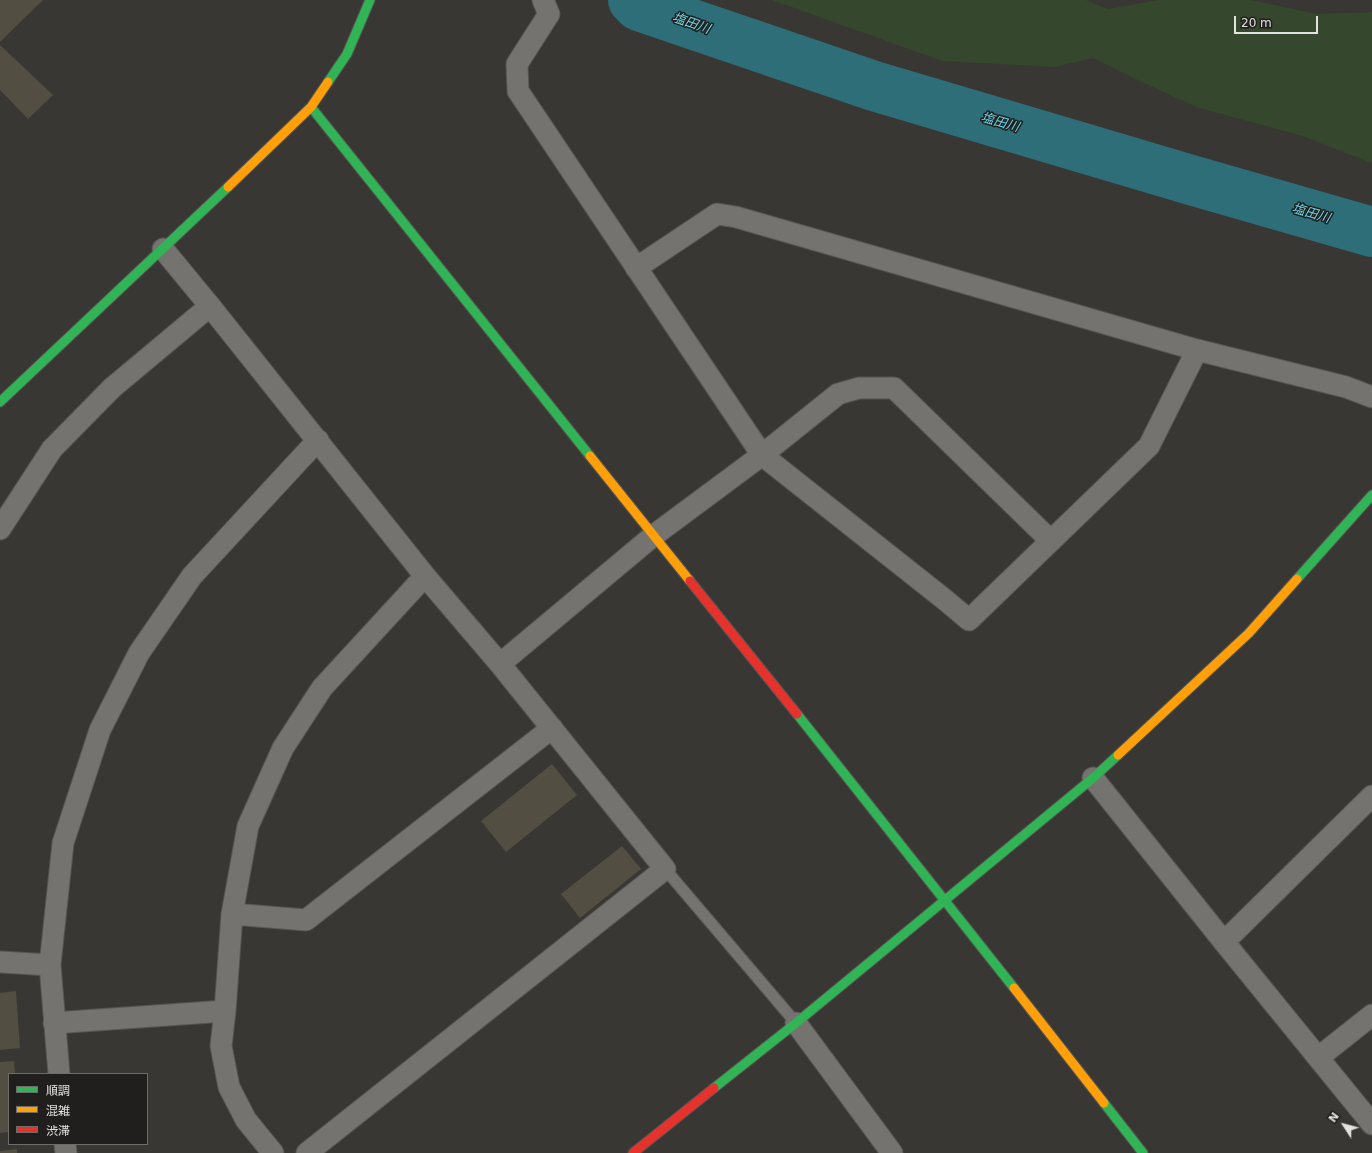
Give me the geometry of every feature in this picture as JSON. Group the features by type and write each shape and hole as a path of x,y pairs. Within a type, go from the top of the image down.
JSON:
{"street":[{"path":"0,402 311,107 347,54 370,0"},
{"path":"544,0 549,14 517,64 518,91 762,455 969,620 1149,446 1197,350"},
{"path":"311,107 945,900 1143,1153"},
{"path":"636,268 717,214 736,217 1197,350 1346,387 1372,397"},
{"path":"163,249 426,576 500,664 665,869 307,1153"},
{"path":"0,529 52,449 112,388 210,306"},
{"path":"500,664 653,536 762,455 838,394 859,388 894,388 1051,541"},
{"path":"59,1073 50,965 64,843 100,730 139,653 192,576 318,440"},
{"path":"633,1153 796,1023 1093,778 1249,633 1372,495"},
{"path":"273,1153 246,1120 229,1088 221,1046 232,914 248,826 283,748 322,688 426,576"},
{"path":"232,914 306,920 552,728"},
{"path":"1093,778 1372,1124"},
{"path":"1224,942 1372,796"},
{"path":"0,962 50,965"},
{"path":"54,1023 225,1011"},
{"path":"1319,1058 1372,1015"},
{"path":"796,1023 892,1153"}],"lane":[{"path":"665,869 796,1023"}],"green space":[{"path":"772,0 1086,0 1108,9 1159,0 1251,0 1317,14 1372,12 1372,163 1299,135 1196,107 1093,58 1055,67 942,61"}],"building":[{"path":"0,0 43,0 0,42"},
{"path":"0,45 53,95 28,119 0,90"},
{"path":"552,764 577,795 506,852 481,821"},
{"path":"622,846 641,869 580,918 561,894"},
{"path":"16,991 20,1048 0,1050 0,993"},
{"path":"14,1061 15,1073 8,1073 8,1132 0,1133 0,1062"},
{"path":"17,1149 17,1153 0,1153 0,1151"}],"waterway":[{"name":"塩田川","path":"633,0 639,6 874,86 1372,232"}],"traffic: fast":[{"path":"328,82 347,54 370,0"},
{"path":"311,107 590,456"},
{"path":"0,402 228,187"},
{"path":"1297,579 1372,495"},
{"path":"797,714 1014,988"},
{"path":"714,1088 796,1023 1093,778 1118,755"},
{"path":"1104,1103 1143,1153"}],"traffic: slow":[{"path":"228,187 311,107 328,82"},
{"path":"590,456 690,581"},
{"path":"1118,755 1249,633 1297,579"},
{"path":"1014,988 1104,1103"}],"traffic: jam":[{"path":"690,581 797,714"},
{"path":"633,1153 714,1088"}]}
